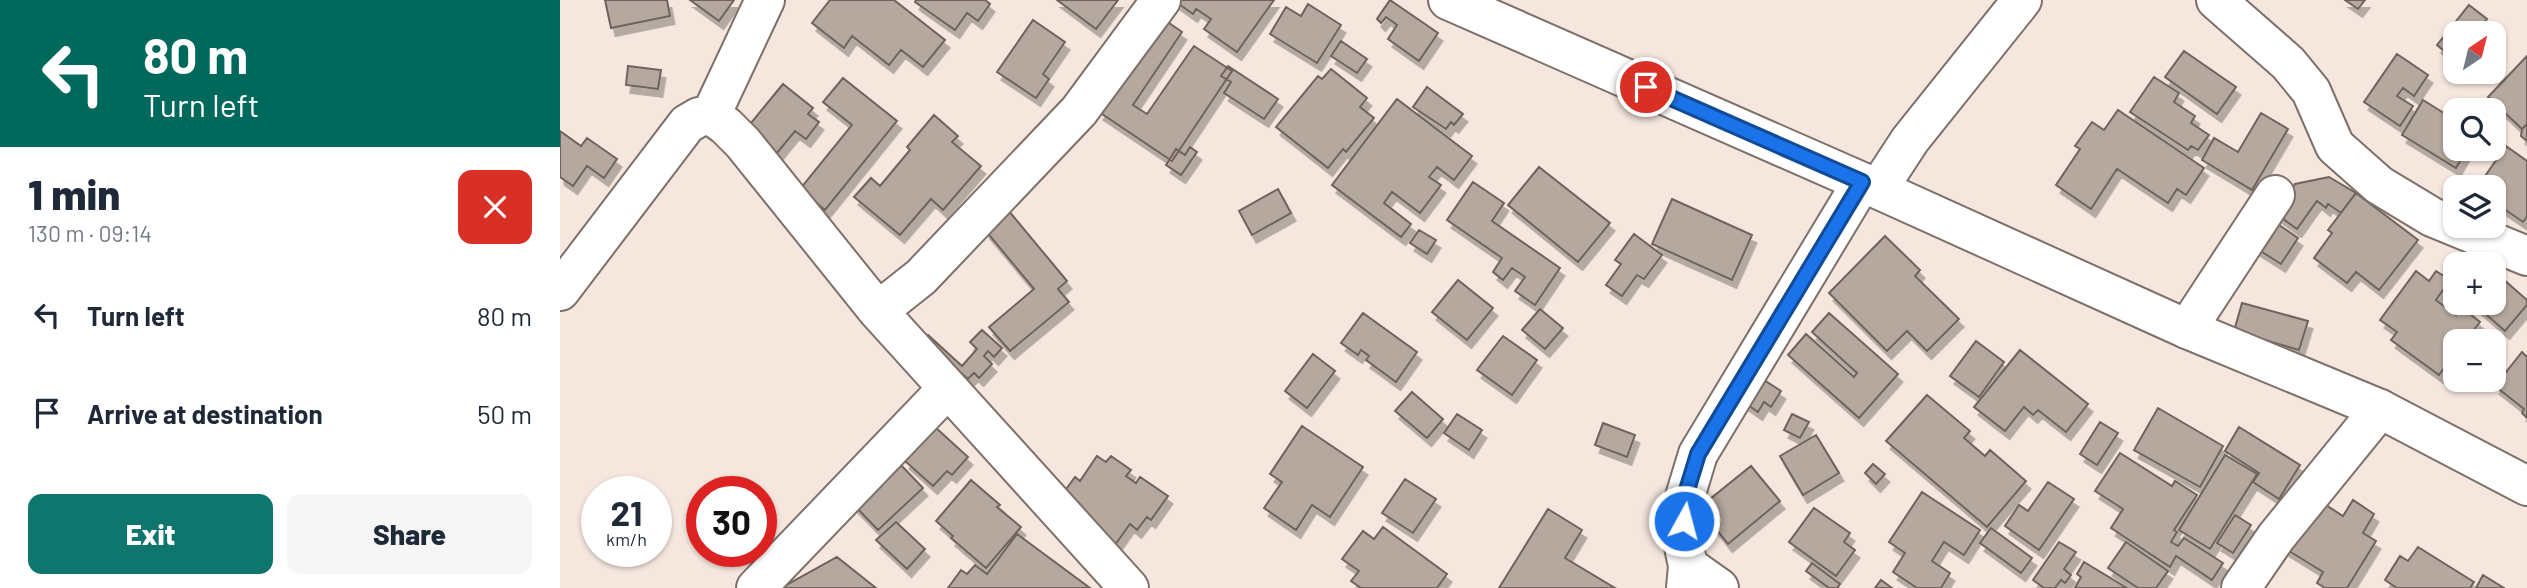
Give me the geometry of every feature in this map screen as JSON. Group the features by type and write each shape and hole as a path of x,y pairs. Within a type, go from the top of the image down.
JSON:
{"street":[{"path":"711,116 765,0"},
{"path":"878,311 921,278 1079,111 1161,0"},
{"path":"1448,0 1870,186 2187,330 2379,409 2527,486"},
{"path":"1718,588 1687,577 1684,500 1698,454 1870,186 2022,0"},
{"path":"2216,0 2288,63 2311,91 2335,146 2379,185 2432,218 2527,256"},
{"path":"560,292 687,124 699,117 711,116 743,144 878,311 1129,588"},
{"path":"2187,330 2275,195"},
{"path":"756,588 947,388"},
{"path":"2242,588 2276,537 2379,409"}],"building":[{"path":"605,0 667,0 670,16 611,28"},
{"path":"690,0 734,0 719,21"},
{"path":"830,0 894,0 945,40 923,67 901,50 889,65 852,36 844,48 812,23"},
{"path":"985,0 990,4 978,21 967,13 955,30 915,2"},
{"path":"1057,0 1118,0 1096,29"},
{"path":"1274,0 1237,52 1204,29 1211,19 1196,9 1193,14 1176,2"},
{"path":"1390,0 1438,33 1419,61 1388,39 1397,25 1386,17 1381,23 1377,19"},
{"path":"2345,0 2365,0 2358,9"},
{"path":"1308,4 1341,25 1317,63 1270,34 1286,7 1301,16"},
{"path":"2469,5 2487,19 2485,21 2456,21"},
{"path":"1162,18 1182,32 1133,105 1147,114 1194,46 1232,71 1172,161 1099,112"},
{"path":"1033,20 1065,42 1043,74 1049,79 1036,98 997,72"},
{"path":"2443,38 2443,50 2437,45"},
{"path":"1341,41 1367,59 1357,73 1331,56"},
{"path":"2184,51 2236,87 2217,114 2165,77"},
{"path":"2397,54 2428,75 2414,96 2403,88 2397,96 2413,106 2400,126 2364,102"},
{"path":"2527,56 2527,124 2522,129 2506,114 2506,98 2488,97 2500,84 2506,84 2506,78"},
{"path":"628,66 661,70 658,89 626,85"},
{"path":"1228,66 1278,99 1264,119 1224,93 1231,82 1221,76"},
{"path":"1331,69 1367,98 1360,107 1374,118 1346,152 1343,149 1328,168 1276,127 1318,76 1322,79"},
{"path":"2154,77 2179,93 2174,102 2195,116 2191,123 2209,135 2198,150 2191,146 2188,150 2130,112"},
{"path":"843,78 897,121 825,210 800,189 852,125 823,102"},
{"path":"783,84 813,108 808,114 819,122 806,139 795,131 777,153 746,129"},
{"path":"1427,87 1463,114 1454,125 1451,122 1446,129 1413,107"},
{"path":"1397,99 1472,156 1454,180 1437,167 1429,177 1441,185 1420,213 1392,192 1384,203 1411,224 1401,237 1332,185"},
{"path":"2423,100 2443,112 2443,160 2402,135"},
{"path":"2118,110 2204,168 2186,195 2177,189 2168,203 2117,169 2091,209 2056,185 2080,149 2075,146 2092,122 2104,130"},
{"path":"2261,113 2288,129 2252,190 2202,160 2214,138 2238,152"},
{"path":"934,115 958,136 952,142 981,166 943,210 931,199 900,235 854,197 871,178 880,186 910,150 907,147"},
{"path":"2527,124 2527,141 2521,136 2522,129"},
{"path":"560,131 581,146 587,138 617,159 604,178 587,166 573,186 560,177"},
{"path":"2506,146 2527,161 2527,217 2523,222 2506,210 2506,175 2486,175 2496,161 2506,161"},
{"path":"1190,147 1197,152 1181,175 1166,165 1176,149 1185,155"},
{"path":"2445,161 2460,161 2456,168"},
{"path":"1539,167 1610,223 1578,262 1508,205"},
{"path":"2329,177 2356,193 2341,213 2328,204 2326,208 2317,201 2297,229 2276,214 2295,184"},
{"path":"1473,182 1504,203 1492,221 1560,268 1535,305 1515,291 1525,277 1512,268 1503,280 1493,272 1502,258 1447,220"},
{"path":"1278,189 1291,213 1252,235 1239,211"},
{"path":"2356,193 2418,240 2379,290 2356,272 2347,283 2314,258 2332,233 2328,230"},
{"path":"1672,199 1752,235 1732,280 1652,244"},
{"path":"1008,210 1067,281 1058,289 1069,302 1010,351 989,327 1034,289 985,230"},
{"path":"2269,218 2298,238 2281,264 2251,245"},
{"path":"1419,230 1436,240 1427,254 1410,243"},
{"path":"1634,234 1662,255 1644,279 1637,275 1622,296 1606,285 1621,264 1615,260"},
{"path":"1885,236 1920,270 1915,276 1959,319 1927,351 1907,331 1887,351 1829,293"},
{"path":"2416,271 2429,281 2436,271 2443,276 2443,290 2436,300 2443,305 2443,315 2471,315 2480,322 2475,329 2443,329 2443,370 2439,375 2391,340 2397,332 2380,320"},
{"path":"1458,280 1493,308 1467,340 1432,312"},
{"path":"2506,282 2527,300 2527,305 2506,330 2487,315 2506,315"},
{"path":"2242,303 2308,321 2299,350 2234,331"},
{"path":"1540,309 1563,328 1545,349 1522,330"},
{"path":"1363,313 1417,352 1396,382 1366,360 1369,356 1361,350 1358,355 1341,343"},
{"path":"1829,313 1898,374 1859,418 1788,355 1806,334 1854,377 1857,373 1812,332"},
{"path":"982,330 1002,348 994,357 988,351 984,356 992,364 979,378 974,373 968,379 960,372 955,378 919,345 928,335 962,366 977,349 970,342"},
{"path":"1503,336 1537,360 1512,395 1477,370"},
{"path":"1976,341 2004,362 1979,397 1950,376"},
{"path":"2020,350 2088,404 2066,432 2038,410 2033,415 2024,407 2005,431 1974,407"},
{"path":"2522,352 2527,357 2527,418 2522,413 2524,409 2503,392 2506,392 2506,372"},
{"path":"1313,354 1335,371 1307,408 1285,391"},
{"path":"1761,378 1781,391 1771,407 1764,402 1758,412 1745,403"},
{"path":"1412,392 1443,419 1427,438 1395,411"},
{"path":"1927,395 1970,431 1964,438 1985,456 1990,450 2026,481 1987,527 1886,441"},
{"path":"2158,408 2223,446 2200,487 2134,450"},
{"path":"1457,414 1482,430 1469,450 1444,433"},
{"path":"1792,414 1809,422 1800,438 1784,430"},
{"path":"2100,422 2118,433 2097,465 2080,454"},
{"path":"1603,423 1635,435 1627,457 1595,445"},
{"path":"1302,426 1363,467 1330,517 1312,505 1296,530 1264,508 1282,482 1270,474"},
{"path":"935,427 968,457 952,475 947,471 933,486 905,461"},
{"path":"2239,427 2300,465 2279,499 2253,482 2259,473 2225,451"},
{"path":"1816,435 1839,473 1803,495 1780,456"},
{"path":"2120,453 2172,486 2175,481 2197,495 2174,530 2177,532 2171,542 2178,546 2184,538 2223,563 2212,580 2176,556 2170,567 2111,528 2123,509 2095,491"},
{"path":"2225,455 2257,474 2210,549 2179,530"},
{"path":"1097,456 1106,462 1111,456 1131,470 1126,476 1136,483 1140,477 1168,496 1151,520 1147,517 1137,530 1130,524 1115,545 1059,499 1075,477 1080,481"},
{"path":"897,461 923,488 878,530 852,503"},
{"path":"1873,464 1885,474 1876,484 1865,473"},
{"path":"1751,466 1780,501 1728,544 1699,508"},
{"path":"1405,479 1436,499 1413,533 1382,513"},
{"path":"971,480 1021,527 986,568 951,538 953,536 936,521"},
{"path":"2048,482 2074,499 2039,550 2005,526 2019,505 2028,511"},
{"path":"1922,492 1980,530 1964,555 1944,542 1932,561 1950,573 1941,588 1917,588 1893,572 1905,553 1889,542"},
{"path":"2312,496 2343,516 2353,500 2374,514 2363,533 2376,541 2347,588 2325,588 2317,583 2323,572 2281,546"},
{"path":"1814,508 1850,533 1844,542 1855,550 1836,576 1789,542"},
{"path":"1548,509 1582,530 1565,558 1615,588 1499,588"},
{"path":"2235,515 2251,525 2233,553 2217,543"},
{"path":"896,522 925,549 907,569 876,540"},
{"path":"1383,527 1447,574 1437,588 1361,588 1351,581 1359,571 1342,559 1363,531 1374,539"},
{"path":"1991,528 2032,558 2021,573 1980,543"},
{"path":"1017,534 1090,588 948,588 961,570 967,574 975,565 987,574"},
{"path":"2059,542 2076,552 2064,569 2071,575 2065,583 2061,580 2055,588 2044,588 2033,580"},
{"path":"2126,542 2168,571 2156,588 2138,588 2108,568"},
{"path":"2418,547 2474,582 2470,588 2397,588 2385,580 2400,556 2408,561"},
{"path":"837,557 876,588 781,588"},
{"path":"2084,562 2127,588 2075,588 2081,577 2077,574"},
{"path":"1812,563 1840,584 1837,588 1829,588 1806,571"},
{"path":"2483,575 2504,588 2476,588"},
{"path":"1881,580 1892,588 1875,588"}],"route":[{"path":"1646,87 1862,182 1698,454 1684,500 1684,521"}]}
